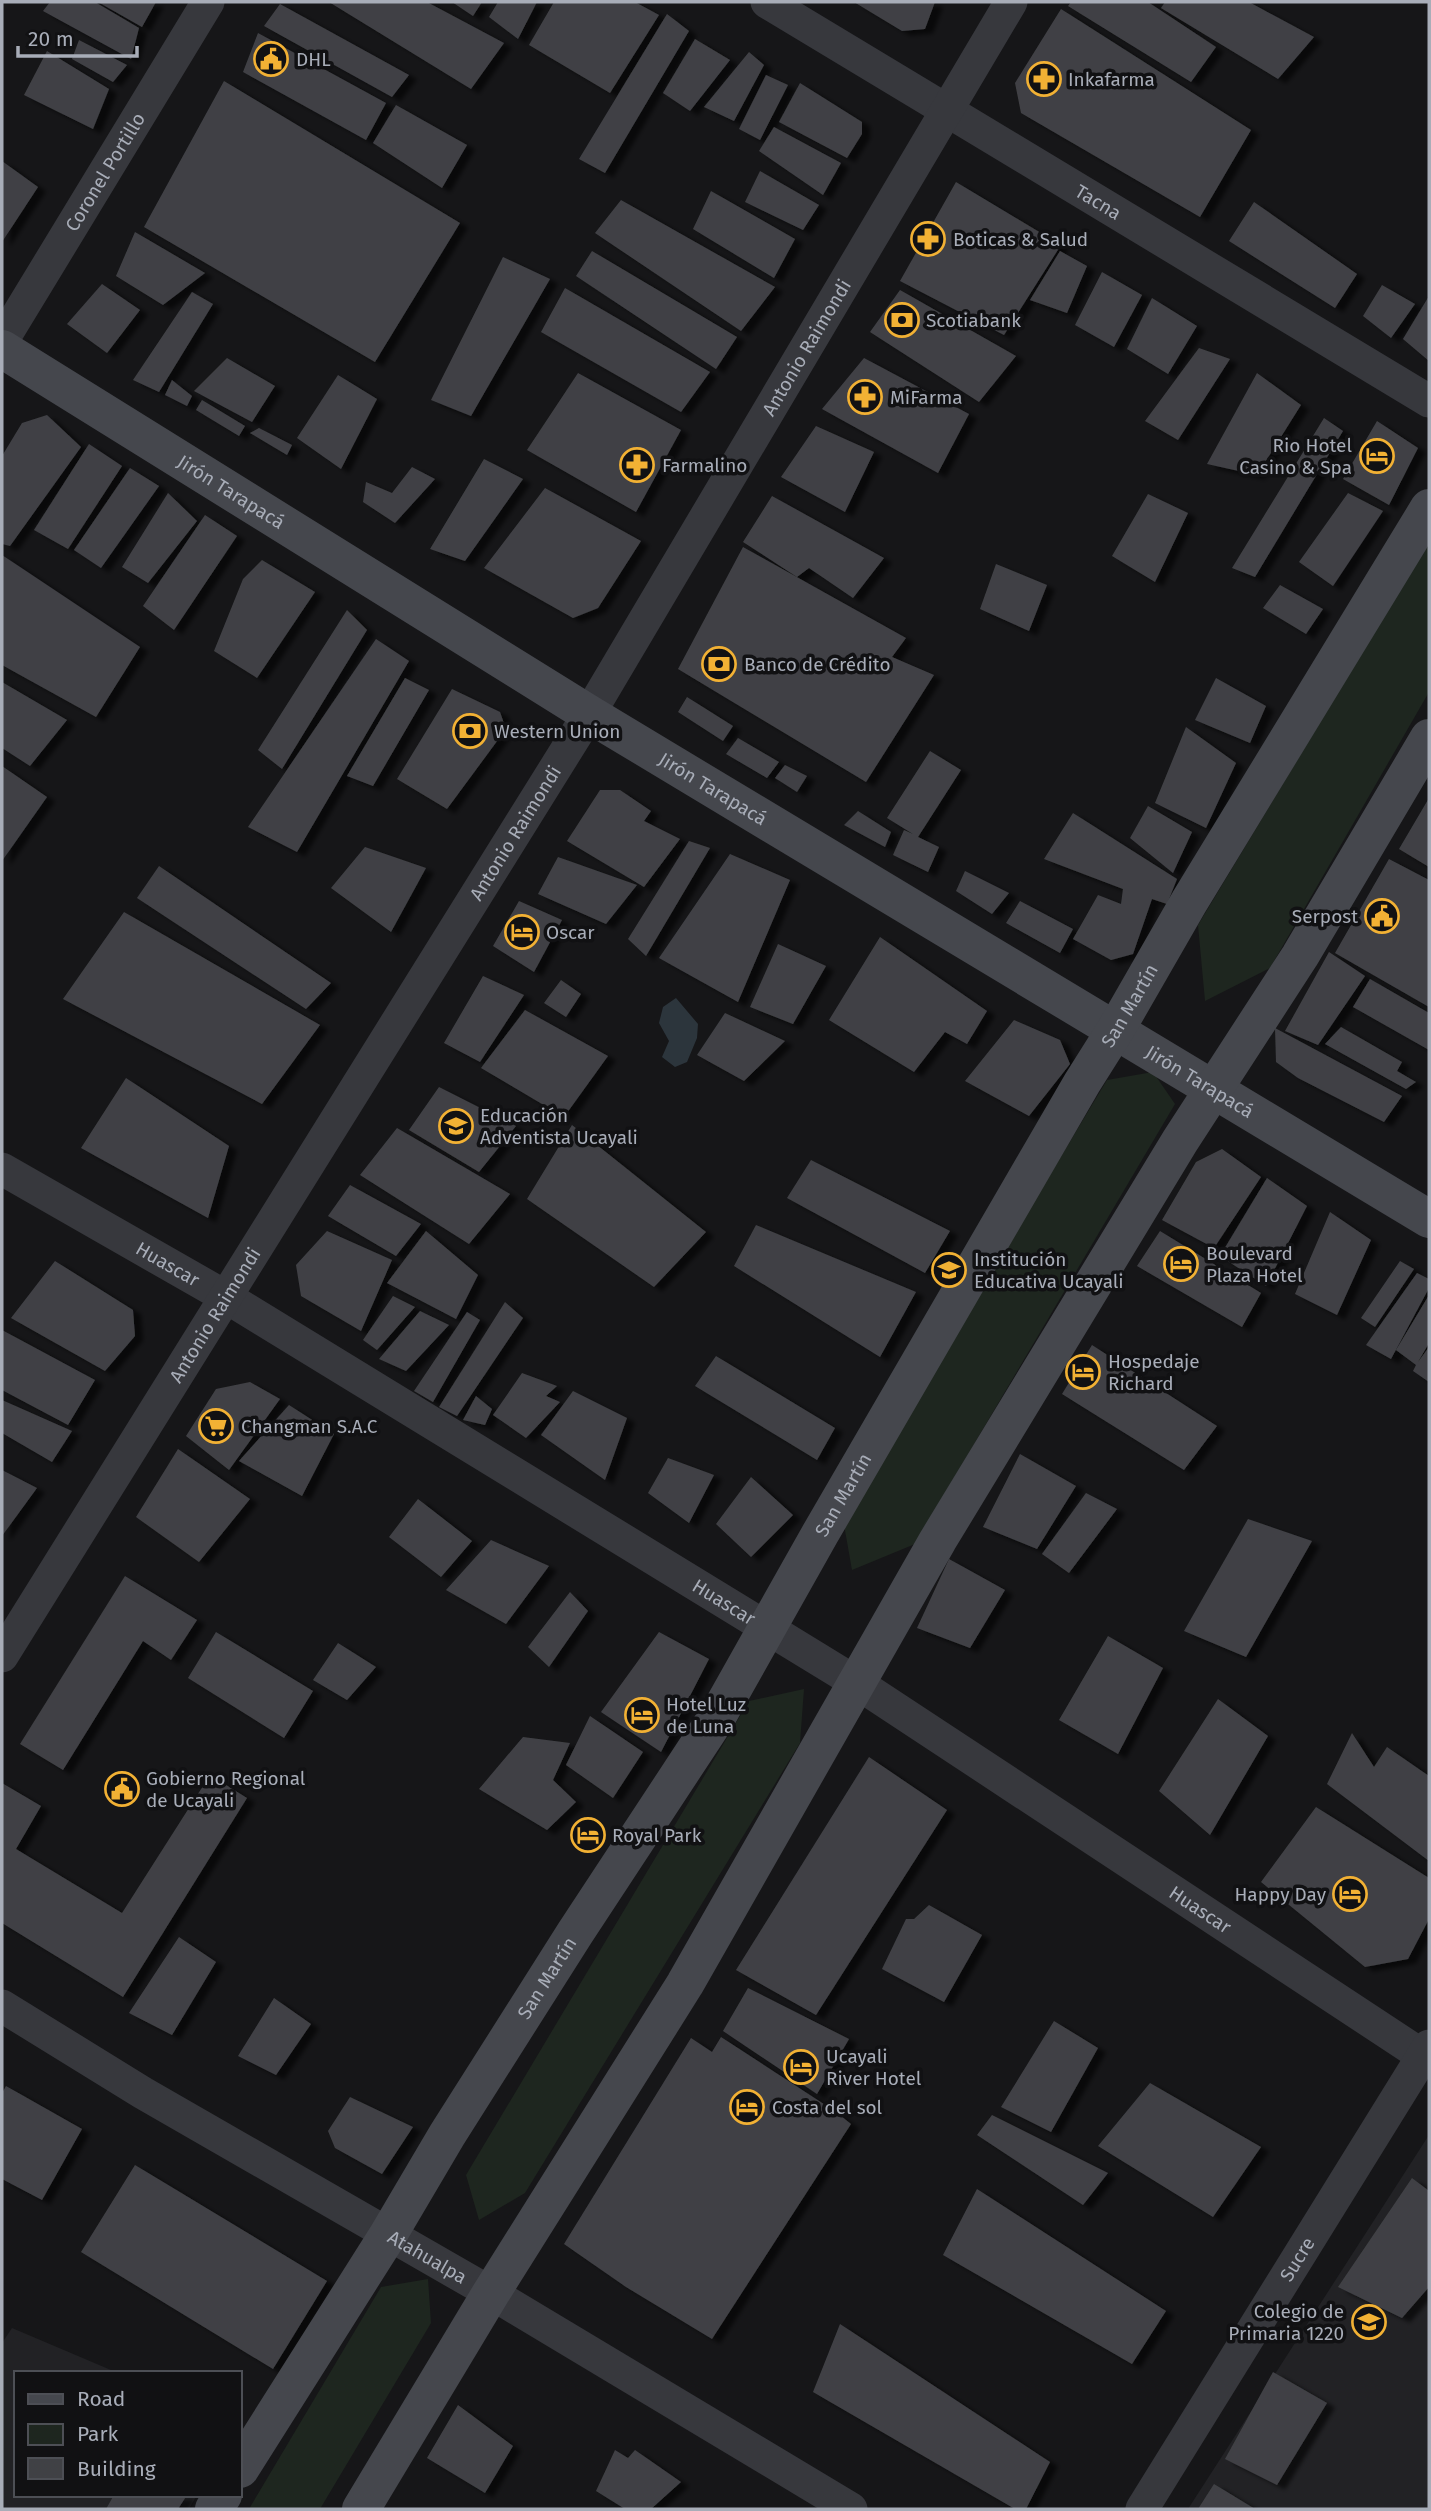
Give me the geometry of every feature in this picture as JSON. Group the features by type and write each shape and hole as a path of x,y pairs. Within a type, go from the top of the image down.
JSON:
{"main road":[{"name":"Jirón Tarapacá","path":"2,349 589,714 1429,1219"},
{"name":"San Martín","path":"242,2466 575,1933 717,1717 1189,902 1429,508"},
{"path":"361,2509 491,2293 685,1984 938,1540 1214,1088 1300,956 1429,738"}],"street":[{"name":"Coronel Portillo","path":"2,341 208,2"},
{"name":"Tacna","path":"767,2 1429,401"},
{"name":"Antonio Raimondi","path":"2,1656 589,714 1011,2"},
{"name":"Huascar","path":"2,1169 226,1297 857,1683 1427,2054"},
{"name":"Atahualpa","path":"2,2006 144,2093 491,2293 851,2509"},
{"name":"Sucre","path":"1142,2509 1427,2054"}],"shaded area":[{"path":"676,998 698,1024 697,1038 687,1062 675,1067 662,1057 669,1041 659,1023 663,1007"},
{"name":"Colegio de Primaria 1220","path":"1429,2135 1429,2509 1188,2509"},
{"path":"12,2328 113,2371 14,2371 14,2497 196,2497 189,2509 2,2509 2,2343"}],"green space":[{"path":"1429,541 1429,692 1270,968 1205,1001 1198,925"},
{"path":"1153,1072 1175,1104 915,1544 852,1570 843,1519 1107,1080"},
{"path":"804,1689 800,1743 525,2193 479,2220 466,2175 749,1701"},
{"path":"428,2279 431,2323 320,2509 249,2509 381,2287"}],"building":[{"path":"50,2 95,2 139,28 131,59 43,11"},
{"path":"98,2 156,2 142,27"},
{"path":"329,2 427,2 504,43 471,89"},
{"path":"452,2 482,2 473,16"},
{"path":"498,2 537,2 518,39 489,17"},
{"path":"554,2 635,2 659,15 610,93 529,45"},
{"path":"854,2 935,2 925,29 902,31"},
{"path":"1071,2 1148,2 1216,47 1191,82 1068,6"},
{"path":"1165,2 1249,2 1314,37 1278,79 1161,8"},
{"path":"280,4 409,75 392,97 264,26"},
{"path":"1061,9 1251,130 1200,217 1021,113 1015,83"},
{"path":"667,14 689,31 605,173 579,159"},
{"path":"258,33 386,103 366,140 243,72"},
{"path":"695,39 730,60 690,111 663,93"},
{"path":"79,40 127,65 113,82 72,59"},
{"path":"47,51 109,89 93,129 24,95"},
{"path":"749,52 764,65 734,121 704,107"},
{"path":"766,75 788,85 760,140 739,129"},
{"path":"224,81 460,223 375,362 144,227"},
{"path":"800,83 862,122 862,134 847,158 779,122"},
{"path":"396,105 467,145 442,188 373,143"},
{"path":"774,127 841,163 823,195 759,151"},
{"path":"2,161 38,187 2,242"},
{"path":"760,171 819,205 803,230 745,202"},
{"path":"956,182 1061,245 1004,335 900,281"},
{"path":"711,191 795,239 774,278 693,229"},
{"path":"621,200 775,287 741,331 595,233"},
{"path":"1254,202 1357,274 1335,308 1229,241"},
{"path":"135,232 205,273 163,305 116,276"},
{"path":"592,251 737,337 716,369 576,276"},
{"path":"1060,251 1087,266 1067,313 1030,300"},
{"path":"503,257 550,279 471,416 431,400"},
{"path":"1102,272 1142,295 1114,347 1075,325"},
{"path":"102,284 140,310 107,353 67,324"},
{"path":"1382,285 1415,304 1391,338 1363,316"},
{"path":"565,288 710,372 681,412 541,332"},
{"path":"900,290 1016,356 979,402 870,332"},
{"path":"192,292 213,304 159,392 133,380"},
{"path":"1429,296 1429,361 1403,339"},
{"path":"1152,298 1197,326 1168,374 1127,349"},
{"path":"1199,348 1230,359 1178,440 1145,421"},
{"path":"227,358 275,386 252,422 194,391"},
{"path":"864,358 969,414 938,473 822,409"},
{"path":"578,373 681,430 636,512 527,450"},
{"path":"1257,373 1301,405 1257,475 1207,464"},
{"path":"338,375 377,399 341,469 297,438"},
{"path":"172,380 192,396 187,406 165,395"},
{"path":"202,400 245,426 239,436 196,410"},
{"path":"47,415 81,447 10,546 2,544 2,456 22,423"},
{"path":"1324,418 1343,431 1255,577 1232,568"},
{"path":"1377,421 1418,448 1389,505 1343,479"},
{"path":"816,426 874,452 845,512 781,477"},
{"path":"259,428 292,445 287,455 250,433"},
{"path":"89,444 122,466 68,549 34,530"},
{"path":"484,459 523,479 465,561 430,549"},
{"path":"412,467 435,479 395,523 363,502 366,482 392,493"},
{"path":"130,468 159,486 101,568 74,550"},
{"path":"545,488 641,541 598,608 573,618 484,568"},
{"path":"168,493 197,521 148,583 122,567"},
{"path":"1348,493 1383,511 1333,586 1299,562"},
{"path":"1148,494 1188,513 1155,582 1112,556"},
{"path":"772,496 884,558 853,598 809,568 797,577 743,542"},
{"path":"205,515 237,536 174,630 143,606"},
{"path":"743,547 906,638 892,657 934,675 866,782 678,669"},
{"path":"2,555 140,647 96,717 2,665"},
{"path":"262,560 315,592 257,678 214,651 243,579"},
{"path":"996,564 1047,585 1029,631 980,609"},
{"path":"1280,585 1323,609 1306,634 1263,608"},
{"path":"347,610 367,630 282,769 258,750"},
{"path":"376,639 409,661 297,852 248,827"},
{"path":"405,678 429,690 373,786 347,776"},
{"path":"1216,678 1266,706 1250,743 1195,720"},
{"path":"2,682 67,720 30,766 2,748"},
{"path":"452,689 500,712 506,729 447,809 397,779"},
{"path":"687,697 733,726 723,741 678,712"},
{"path":"1186,727 1236,763 1206,828 1155,803"},
{"path":"738,738 779,762 767,778 726,754"},
{"path":"930,751 961,770 918,837 939,847 928,872 893,855 904,830 913,834 887,818"},
{"path":"785,765 807,776 797,792 775,778"},
{"path":"2,766 47,797 2,861"},
{"path":"600,790 620,790 651,811 644,821 680,839 644,887 567,841"},
{"path":"1429,798 1429,867 1399,849"},
{"path":"1148,806 1192,832 1173,873 1130,838"},
{"path":"858,811 891,832 885,847 844,825"},
{"path":"1073,813 1177,879 1167,904 1152,899 1133,954 1111,960 1073,939 1098,895 1121,904 1123,889 1044,859"},
{"path":"689,841 710,848 646,956 628,939"},
{"path":"365,847 426,868 391,932 331,888"},
{"path":"730,854 790,880 738,1002 659,958"},
{"path":"558,857 637,885 606,924 538,894"},
{"path":"1389,859 1429,880 1429,1007 1335,953"},
{"path":"159,866 331,983 306,1009 137,898"},
{"path":"965,871 1009,893 992,914 956,891"},
{"path":"519,901 562,920 534,972 493,946"},
{"path":"1020,901 1073,929 1060,953 1006,923"},
{"path":"124,912 320,1025 262,1104 63,999"},
{"path":"880,937 987,1011 967,1044 945,1032 914,1072 829,1020"},
{"path":"778,944 826,966 793,1024 750,1007"},
{"path":"1329,952 1365,976 1318,1045 1285,1031"},
{"path":"483,976 524,995 480,1062 444,1043"},
{"path":"1370,979 1429,1013 1429,1050 1353,1007"},
{"path":"561,980 581,994 566,1017 544,1003"},
{"path":"525,1010 608,1056 564,1117 481,1068"},
{"path":"725,1013 785,1041 744,1081 697,1055"},
{"path":"1014,1020 1060,1040 1070,1064 1029,1116 965,1081"},
{"path":"1341,1027 1402,1062 1397,1071 1416,1082 1406,1089 1325,1044"},
{"path":"1275,1028 1402,1096 1384,1122 1298,1078 1276,1062"},
{"path":"126,1078 229,1146 208,1218 81,1148"},
{"path":"439,1087 516,1126 479,1172 409,1130"},
{"path":"572,1125 706,1232 654,1287 527,1199"},
{"path":"397,1128 510,1194 469,1244 360,1175"},
{"path":"1222,1149 1261,1177 1214,1248 1162,1220 1196,1162"},
{"path":"811,1160 950,1231 925,1273 787,1198"},
{"path":"1267,1178 1307,1206 1266,1286 1220,1256"},
{"path":"350,1185 421,1224 396,1256 328,1216"},
{"path":"1330,1212 1371,1240 1337,1315 1295,1294"},
{"path":"756,1225 916,1292 880,1357 734,1266"},
{"path":"327,1231 392,1260 361,1331 301,1296 296,1265"},
{"path":"426,1231 478,1275 456,1319 387,1283"},
{"path":"1160,1231 1261,1293 1242,1327 1137,1266"},
{"path":"55,1261 133,1310 135,1336 105,1371 11,1318"},
{"path":"1400,1261 1414,1269 1375,1327 1361,1318"},
{"path":"1417,1273 1429,1279 1429,1288 1391,1359 1366,1345"},
{"path":"1429,1295 1429,1343 1418,1362 1429,1347 1429,1382 1413,1371 1416,1365 1396,1350"},
{"path":"393,1296 415,1307 377,1350 363,1340"},
{"path":"505,1302 523,1318 457,1416 439,1407"},
{"path":"420,1311 449,1325 406,1371 379,1359"},
{"path":"467,1312 480,1320 433,1402 414,1391"},
{"path":"2,1330 95,1380 68,1425 2,1390"},
{"path":"1092,1345 1217,1426 1184,1470 1062,1394"},
{"path":"716,1356 835,1428 817,1460 695,1386"},
{"path":"522,1373 557,1386 546,1396 560,1402 526,1438 493,1415"},
{"path":"250,1382 280,1399 229,1470 186,1436 216,1389"},
{"path":"573,1391 627,1418 605,1480 541,1435"},
{"path":"476,1396 492,1409 485,1425 463,1420"},
{"path":"2,1400 72,1431 52,1462 2,1433"},
{"path":"289,1405 334,1434 302,1496 239,1461"},
{"path":"178,1449 250,1499 199,1562 136,1517"},
{"path":"1020,1454 1076,1486 1037,1549 983,1527"},
{"path":"668,1458 714,1475 689,1523 648,1493"},
{"path":"2,1470 37,1488 2,1536"},
{"path":"751,1477 793,1515 751,1557 716,1524"},
{"path":"1086,1493 1117,1509 1069,1573 1042,1554"},
{"path":"418,1499 472,1541 441,1577 389,1537"},
{"path":"1248,1519 1312,1541 1246,1657 1184,1631"},
{"path":"491,1540 549,1566 506,1624 446,1590"},
{"path":"949,1559 1005,1590 970,1648 917,1628"},
{"path":"125,1576 197,1620 171,1660 143,1641 63,1770 20,1744"},
{"path":"570,1592 588,1611 549,1667 528,1647"},
{"path":"216,1632 313,1691 284,1738 188,1678"},
{"path":"659,1632 709,1659 661,1752 601,1712"},
{"path":"1108,1636 1163,1668 1118,1754 1059,1720"},
{"path":"338,1643 376,1667 347,1700 313,1680"},
{"path":"1218,1699 1268,1736 1210,1835 1159,1791"},
{"path":"590,1716 643,1752 613,1798 566,1765"},
{"path":"1352,1733 1374,1767 1387,1747 1429,1776 1429,1861 1327,1784"},
{"path":"523,1737 570,1743 553,1780 576,1802 547,1830 479,1789"},
{"path":"869,1757 947,1810 816,2015 736,1970"},
{"path":"210,1775 247,1798 123,1997 2,1923 2,1783 41,1806 16,1849 122,1913"},
{"path":"1316,1807 1429,1878 1429,1919 1408,1959 1365,1967 1261,1882"},
{"path":"929,1905 982,1935 944,2002 882,1969 906,1919 914,1919"},
{"path":"179,1937 216,1962 172,2035 129,2013"},
{"path":"748,1988 849,2039 817,2094 723,2031"},
{"path":"274,1998 311,2024 276,2075 238,2056"},
{"path":"1054,2021 1098,2048 1051,2132 1001,2107"},
{"path":"721,2037 851,2124 712,2339 626,2287 564,2244 691,2038 712,2052"},
{"path":"1150,2083 1261,2147 1213,2217 1098,2146"},
{"path":"6,2086 82,2129 42,2200 2,2179 2,2093"},
{"path":"350,2097 413,2127 382,2174 335,2148 328,2131"},
{"path":"992,2115 1108,2173 1083,2205 977,2135"},
{"path":"135,2165 327,2281 273,2369 81,2252"},
{"path":"1412,2178 1429,2191 1429,2287 1402,2318 1338,2287"},
{"path":"977,2189 1166,2311 1132,2364 943,2255"},
{"path":"840,2324 1050,2462 1026,2509 1015,2509 813,2392"},
{"path":"1273,2372 1327,2403 1277,2485 1225,2459"},
{"path":"458,2405 513,2446 485,2493 427,2458"},
{"path":"615,2450 628,2458 635,2450 681,2482 651,2509 625,2509 596,2491"},
{"path":"1214,2484 1255,2509 1198,2509"},
{"path":"113,2497 186,2497 178,2509 106,2509"}],"place":[{"name":"DHL","path":"271,59"},
{"name":"Inkafarma","path":"1044,79"},
{"name":"Boticas & Salud","path":"928,239"},
{"name":"Scotiabank","path":"902,320"},
{"name":"MiFarma","path":"865,397"},
{"name":"Rio Hotel Casino & Spa","path":"1377,456"},
{"name":"Farmalino","path":"637,465"},
{"name":"Banco de Crédito","path":"719,664"},
{"name":"Western Union","path":"470,731"},
{"name":"Serpost","path":"1382,916"},
{"name":"Oscar","path":"522,932"},
{"name":"Educación Adventista Ucayali","path":"456,1126"},
{"name":"Boulevard Plaza Hotel","path":"1181,1264"},
{"name":"Institución Educativa Ucayali","path":"949,1270"},
{"name":"Hospedaje Richard","path":"1083,1372"},
{"name":"Changman S.A.C","path":"216,1426"},
{"name":"Hotel Luz de Luna","path":"642,1715"},
{"name":"Gobierno Regional de Ucayali","path":"122,1789"},
{"name":"Royal Park","path":"588,1835"},
{"name":"Happy Day","path":"1350,1894"},
{"name":"Ucayali River Hotel","path":"801,2067"},
{"name":"Costa del sol","path":"747,2107"},
{"name":"Colegio de Primaria 1220","path":"1369,2322"}]}
